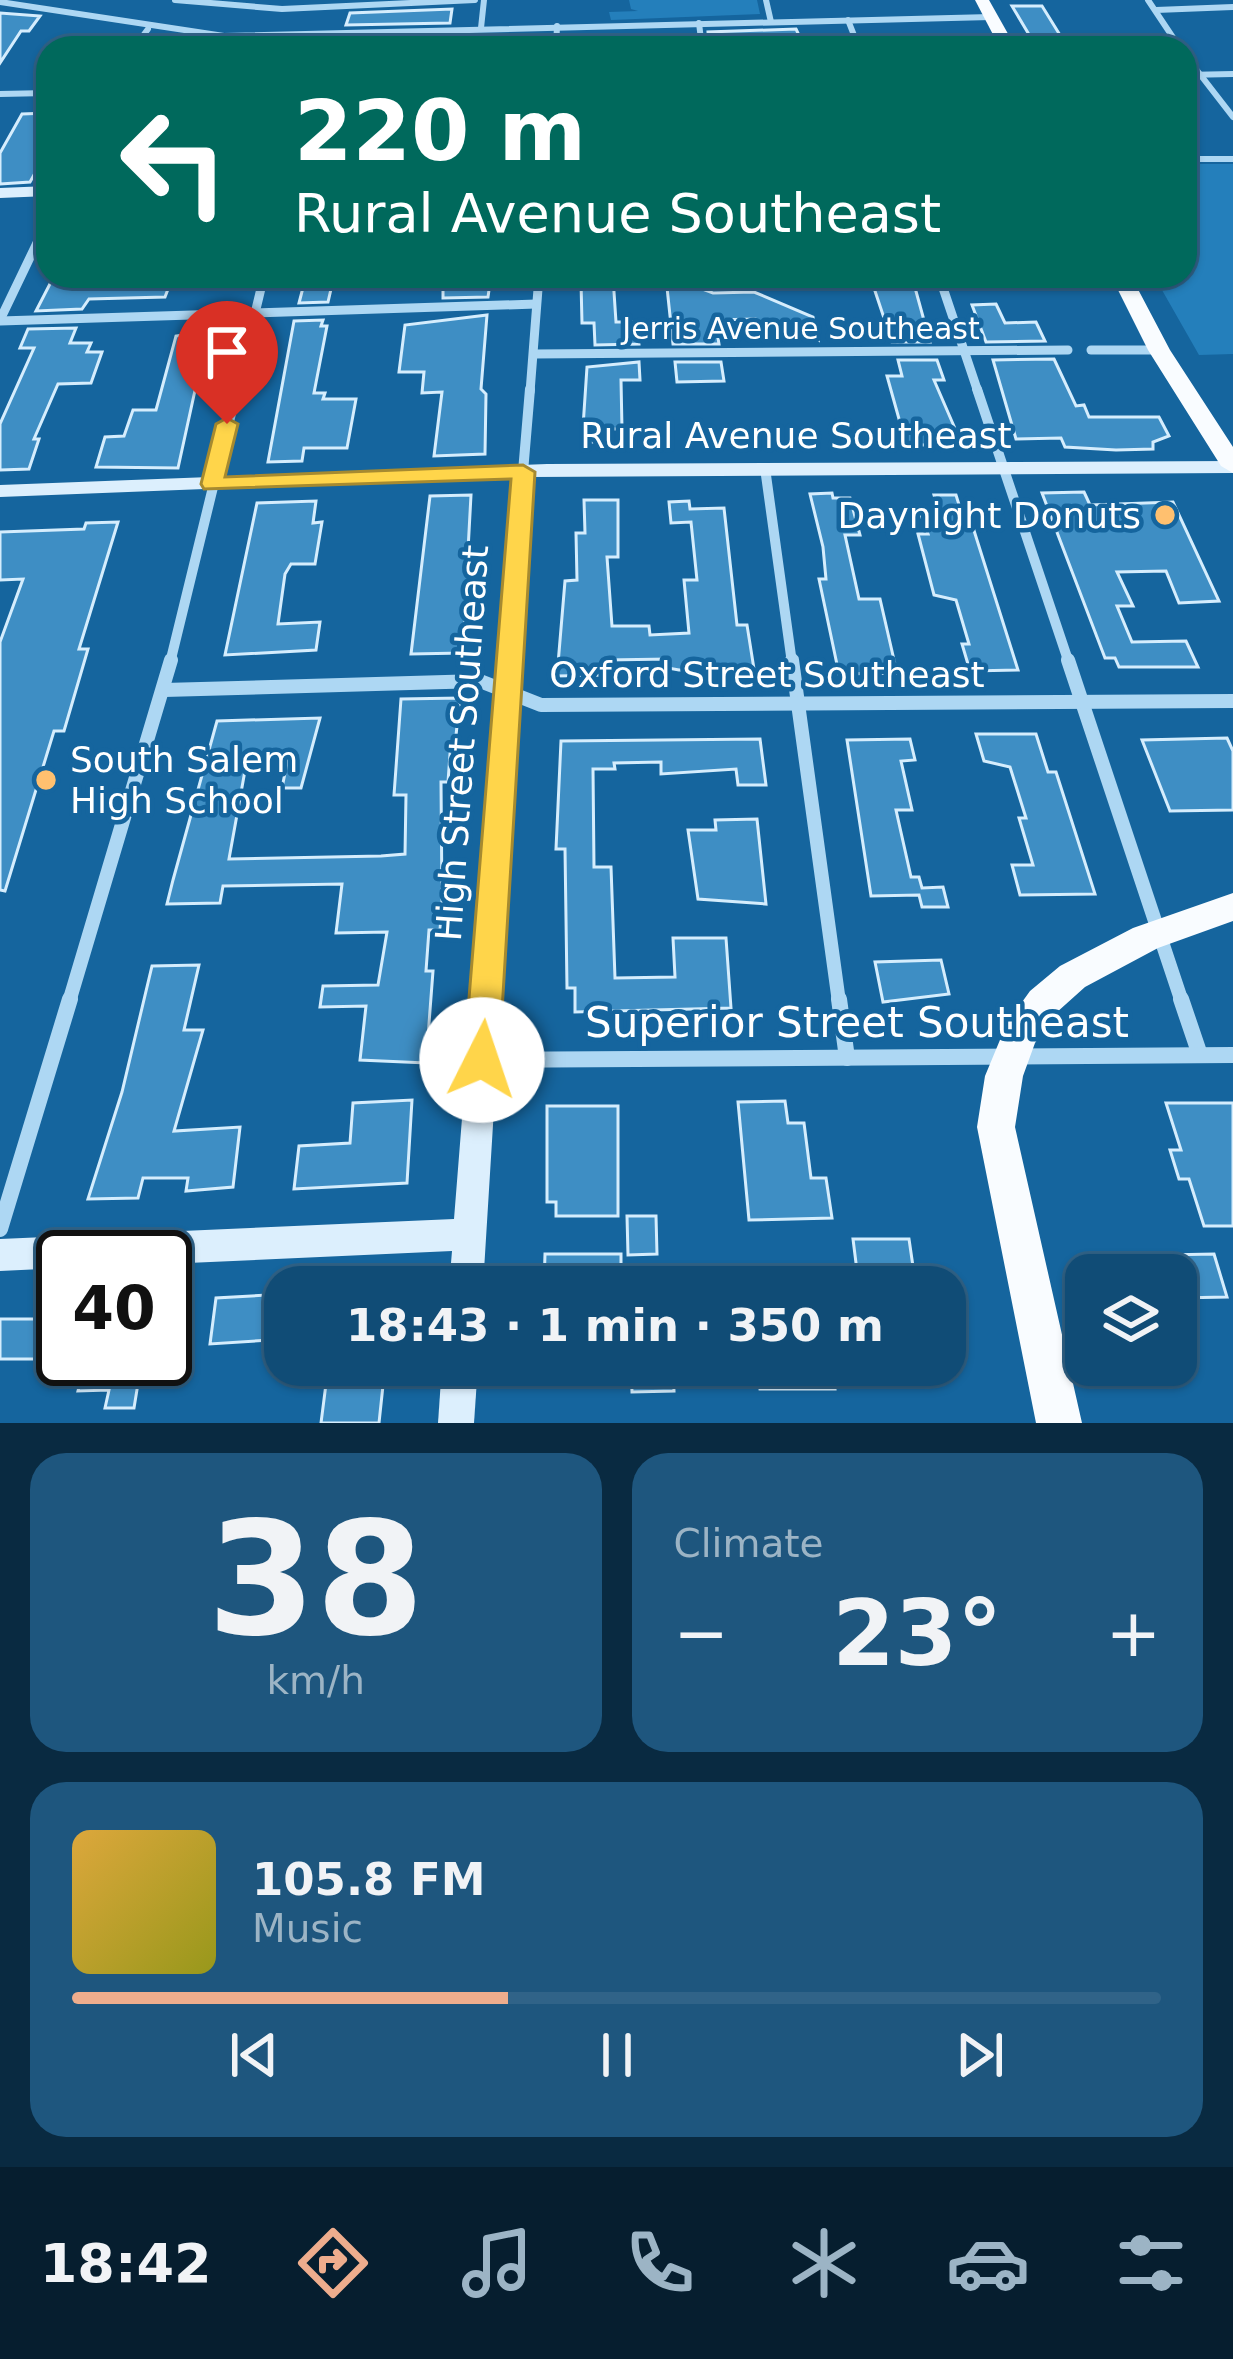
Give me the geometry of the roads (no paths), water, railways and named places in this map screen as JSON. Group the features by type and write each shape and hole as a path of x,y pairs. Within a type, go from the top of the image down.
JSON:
{"main road":[{"path":"982,0 1001,36"},
{"path":"1126,288 1159,350 1233,466"},
{"path":"1058,1423 996,1126 999,1084 1047,993 1092,958 1233,907"}],"street":[{"path":"175,0 281,10 479,0 481,28"},
{"path":"766,0 771,22"},
{"path":"1148,0 1156,10"},
{"path":"0,2 67,9 148,29 224,36 991,17"},
{"path":"1156,10 1233,8"},
{"path":"1156,10 1154,16 1170,36"},
{"path":"848,20 854,36"},
{"path":"699,23 701,36"},
{"path":"557,26 557,36"},
{"path":"143,36 148,29"},
{"path":"1197,69 1233,117"},
{"path":"1197,74 1233,74"},
{"path":"0,94 36,93"},
{"path":"1197,159 1233,159"},
{"path":"0,193 36,192"},
{"path":"36,245 0,321 536,304"},
{"path":"0,1229 164,690 261,288"},
{"name":"High Street Southeast","path":"467,1266 537,288"},
{"path":"943,288 1200,1055"},
{"name":"Jerris Avenue Southeast","path":"534,354 1068,350"},
{"path":"1091,350 1159,350"},
{"name":"Rural Avenue Southeast","path":"0,491 523,472 1233,466"},
{"path":"765,468 847,1058"},
{"name":"Oxford Street Southeast","path":"164,690 480,681 532,705 1233,701"},
{"name":"Superior Street Southeast","path":"482,1060 1233,1054"},
{"path":"0,1255 469,1234"},
{"path":"456,1423 459,1386"}],"place":[{"name":"Daynight Donuts","path":"1165,515"},
{"name":"South Salem High School","path":"46,780"}]}
